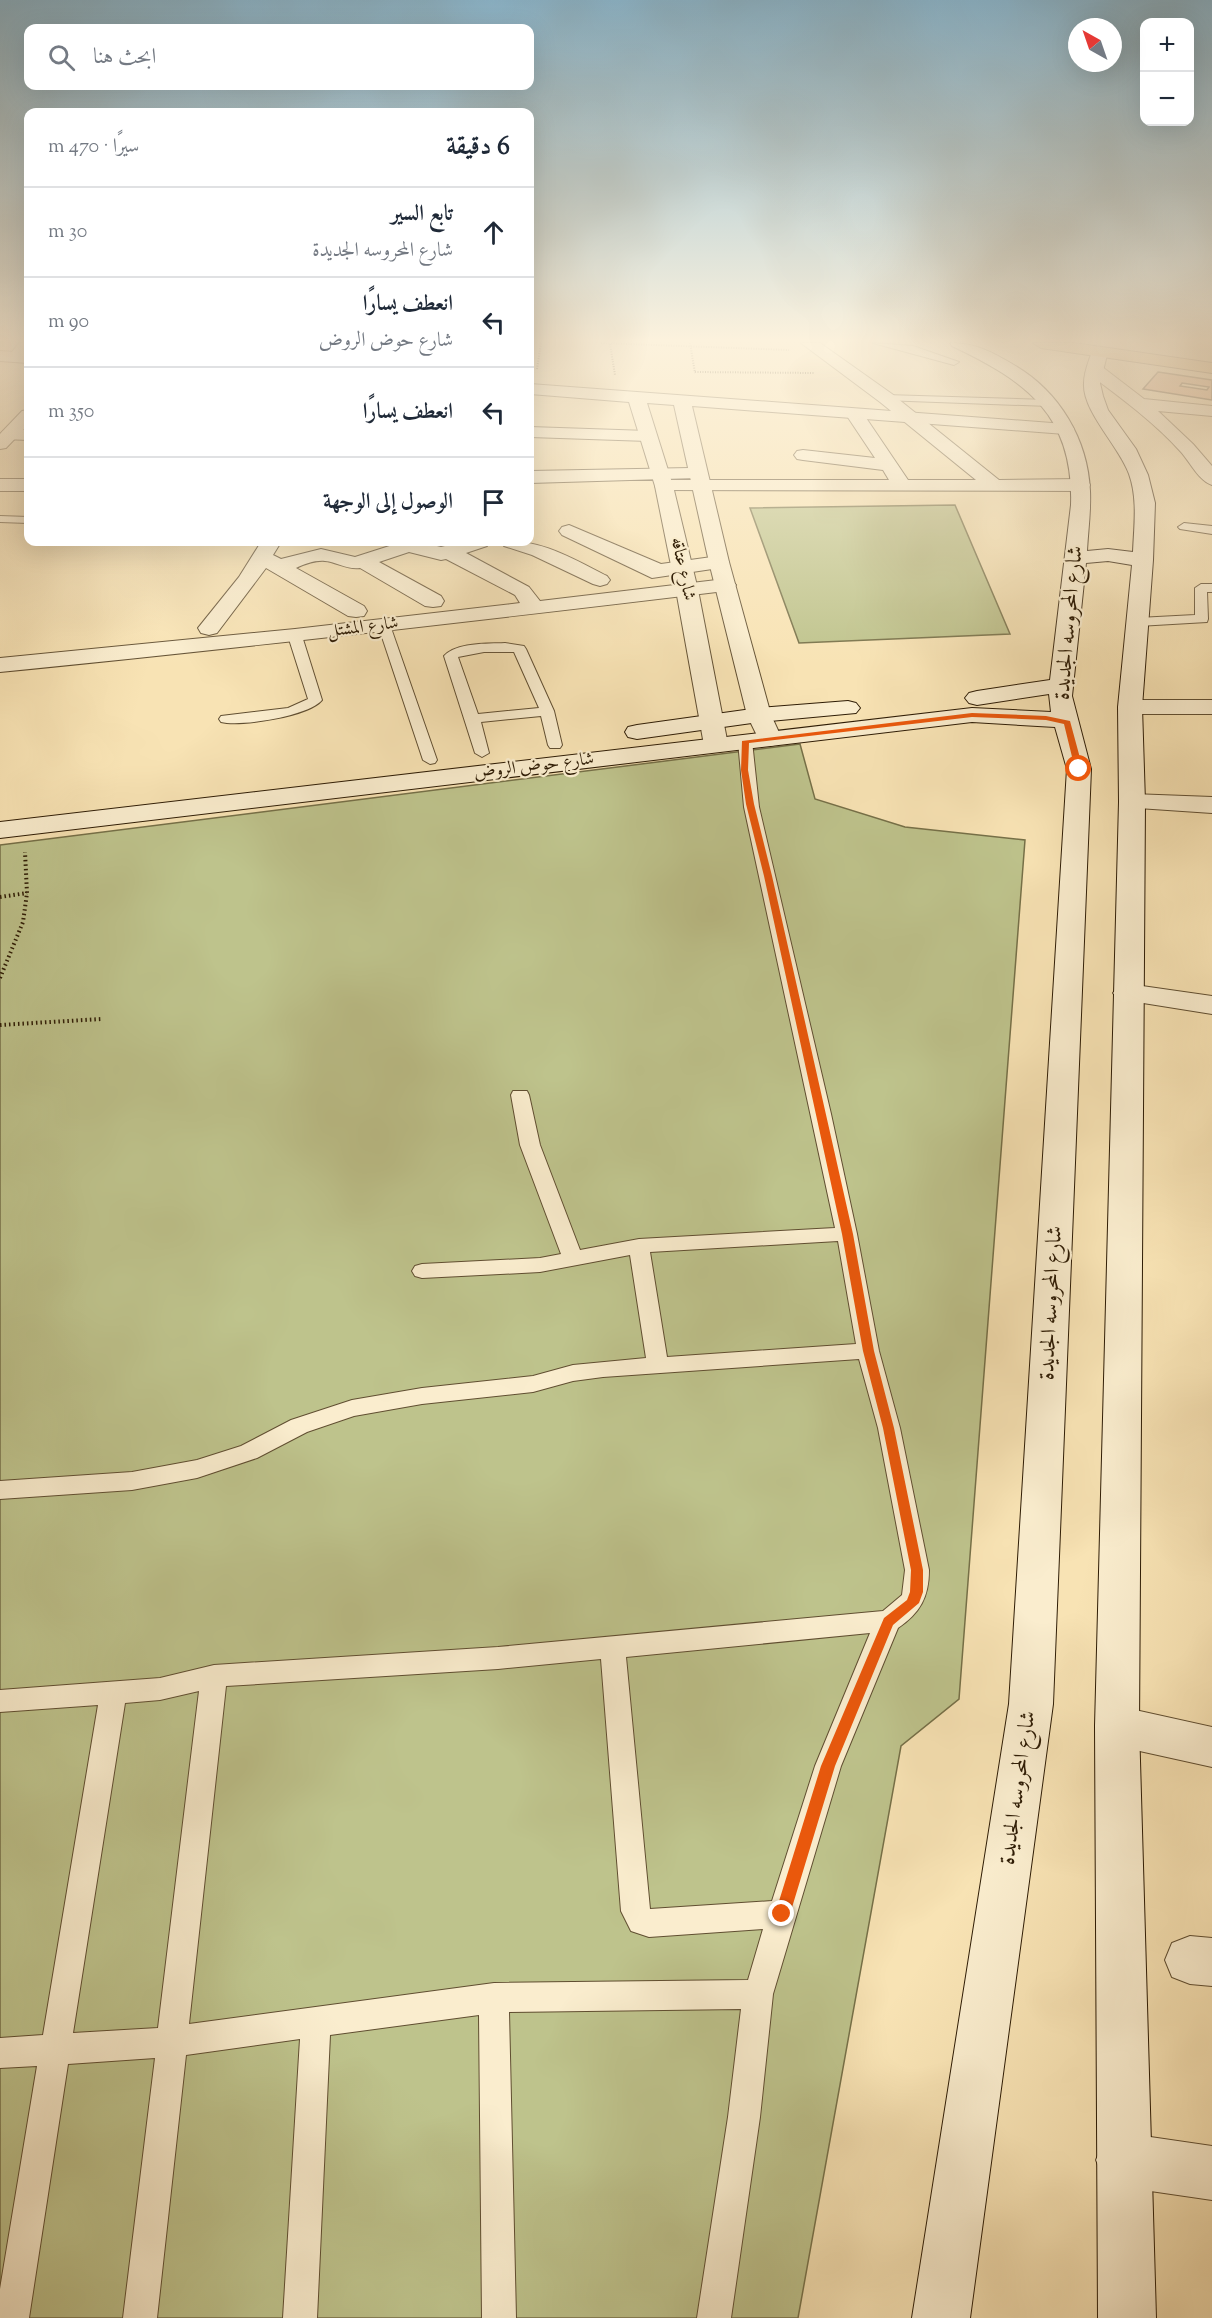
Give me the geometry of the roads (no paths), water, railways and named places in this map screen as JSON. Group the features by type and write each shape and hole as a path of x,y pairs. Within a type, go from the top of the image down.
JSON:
{"street":[{"name":"شارع عتاقه","path":"653,451 663,480 687,590 714,733"},
{"name":"شارع عتاقه","path":"696,451 699,480 719,562 759,715 770,739"},
{"path":"879,451 902,485"},
{"path":"951,451 994,485"},
{"name":"شارع المحروسه الجديدة","path":"1073,451 1081,485 1083,539 1060,706 1076,751 1110,785 1128,993 1117,1726 1127,2318"},
{"name":"شارع المحروسه الجديدة","path":"941,2318 1031,1704 1110,785 1130,707 1138,622 1136,542 1145,503 1139,476 1128,451"},
{"path":"1191,451 1212,479"},
{"path":"803,455 888,465"},
{"path":"534,477 601,476 663,480 902,485 1081,485"},
{"path":"546,495 601,476"},
{"path":"0,485 24,485"},
{"path":"569,531 658,571"},
{"path":"1083,539 1108,555 1136,542"},
{"path":"209,628 271,555 330,555 348,563 362,561 408,546 436,554 468,546"},
{"path":"521,546 536,549 600,580"},
{"path":"449,552 528,599"},
{"path":"271,555 356,610"},
{"path":"362,561 433,601"},
{"name":"شارع المشتل","path":"0,650 209,628 384,625 528,599 600,580 719,562"},
{"name":"شارع المشتل","path":"0,666 293,627 356,610 433,601 528,599 687,590 725,585"},
{"name":"شارع حوض الروض","path":"12,829 714,733 759,715 981,698 1061,686"},
{"path":"1130,707 1212,707"},
{"name":"شارع حوض الروض","path":"0,812 555,745 714,733 745,741 983,715 1046,718 1067,723"},
{"path":"1110,785 1212,805"},
{"path":"1128,993 1212,1005"},
{"path":"1117,1726 1212,1747"},
{"path":"1123,2160 1212,2174"}],"lane":[{"path":"0,519 24,520"},
{"path":"1184,527 1212,530"},
{"path":"1138,622 1202,620 1201,588 1212,588"},
{"path":"384,625 430,760"},
{"path":"226,719 301,709 314,703 293,627"},
{"path":"482,753 473,719 451,657 458,652 508,646 519,649 548,711 555,745"},
{"path":"473,719 548,711"},
{"path":"714,2318 744,2117 758,1994 828,1766 888,1621 912,1603 916,1592 917,1570 889,1428 868,1351 848,1234 750,804 745,770 745,741"},
{"path":"520,1095 530,1145 573,1259"},
{"path":"422,1271 506,1269 639,1246 848,1234"},
{"path":"639,1246 658,1366"},
{"path":"0,1491 132,1481 197,1469 249,1452 299,1426 352,1408 422,1396 533,1384 573,1373 868,1351"},
{"path":"0,1701 160,1689 214,1676 613,1649 888,1621"},
{"path":"613,1649 635,1911 638,1917 649,1923 782,1914"},
{"path":"140,2318 214,1676"},
{"path":"12,2318 113,1693"},
{"path":"0,2053 170,2043 494,1998 758,1994"},
{"path":"494,1998 499,2318"},
{"path":"300,2318 316,2021"}]}
